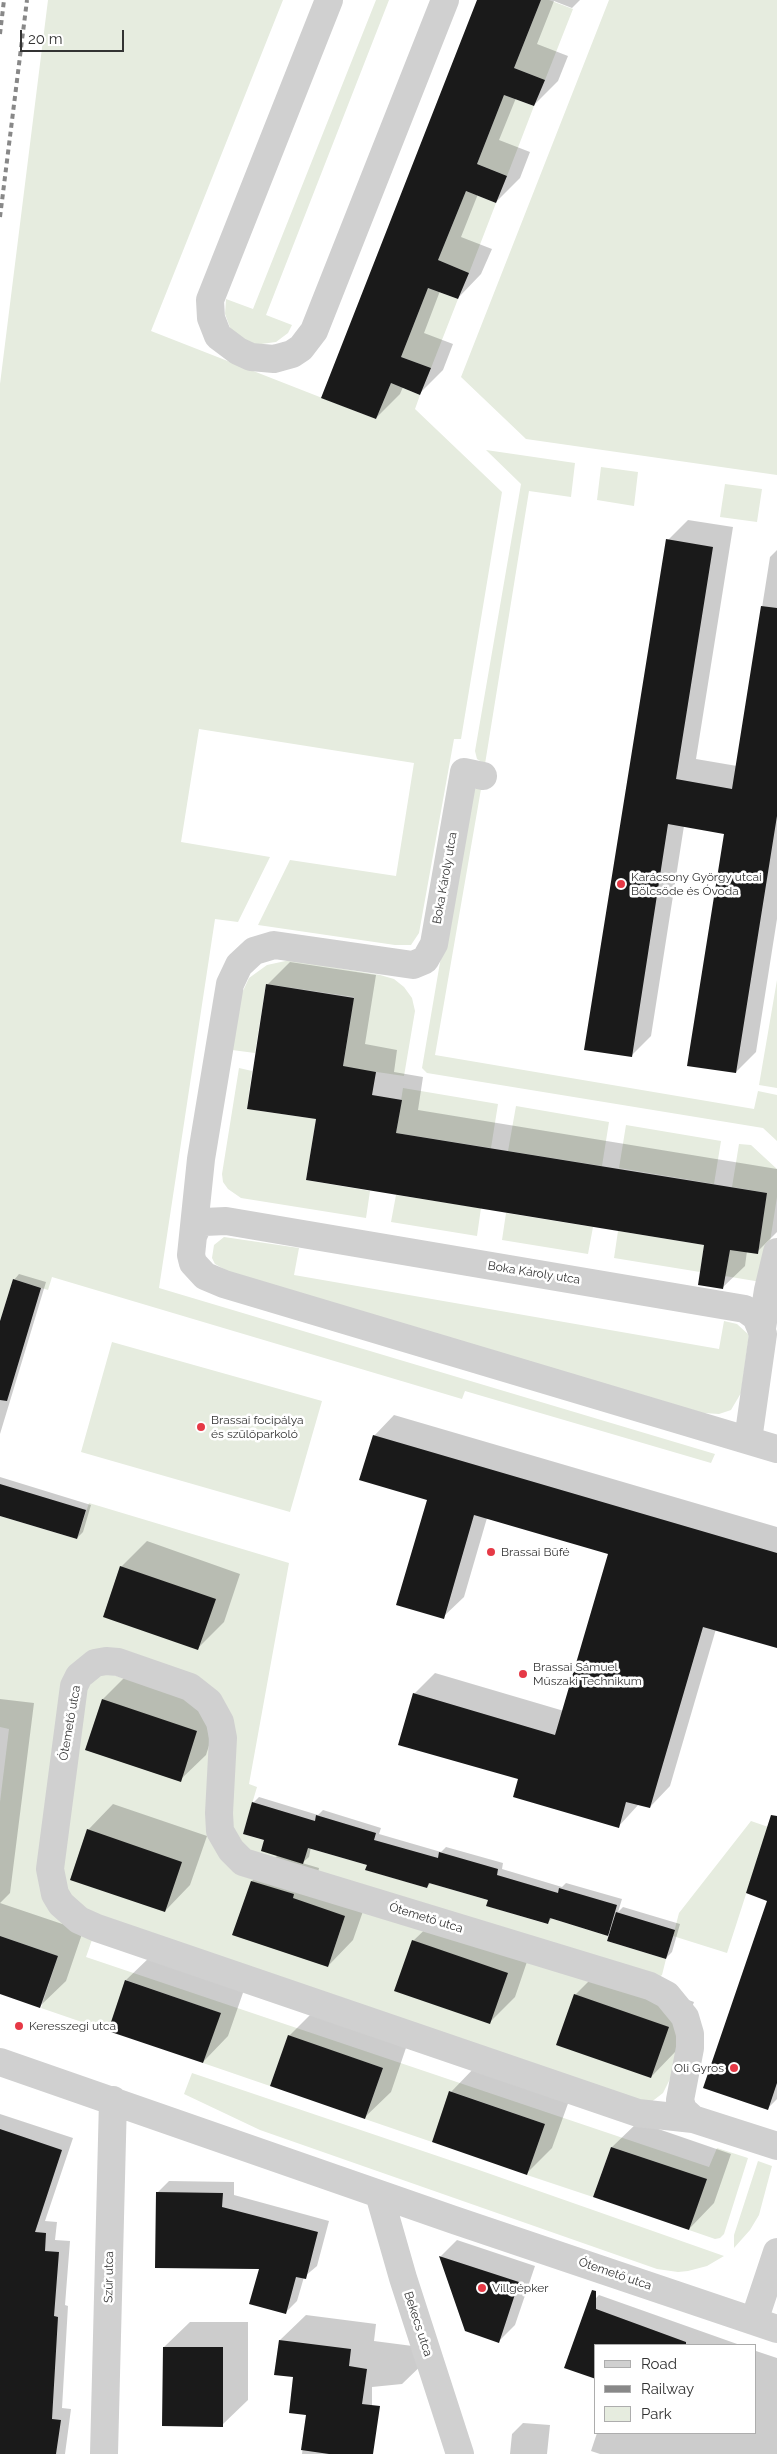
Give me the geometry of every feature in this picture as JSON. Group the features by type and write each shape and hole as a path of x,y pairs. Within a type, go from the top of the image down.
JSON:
{"street":[{"path":"329,0 210,300 211,318 218,336 238,351 251,357 274,359 292,354 302,348 314,331 445,0"},
{"name":"Boka Károly utca","path":"473,774 434,944 425,960 412,964 274,945 254,951 239,964 230,984 201,1159 191,1255 193,1263 198,1270 214,1280 777,1449"},
{"name":"Boka Károly utca","path":"193,1236 198,1227 204,1222 226,1221 736,1306 753,1313 762,1328"},
{"path":"748,1440 762,1328 777,1252"},
{"name":"Ótemető utca","path":"693,2120 683,2110 680,2100 690,2048 688,2027 679,2009 667,1996 650,1986 243,1862 231,1850 220,1831 219,1814 223,1738 220,1722 209,1702 190,1687 118,1662 106,1660 96,1663 79,1676 73,1694 50,1869 55,1894 61,1904 74,1916 102,1930 638,2112 693,2120 777,2146"},
{"name":"Ótemető utca","path":"0,2062 379,2194 766,2325"},
{"name":"Szűr utca","path":"104,2454 113,2100"},
{"name":"Bekecs utca","path":"379,2194 403,2278 460,2454"},
{"path":"766,2325 777,2252"}],"green space":[{"path":"48,0 283,0 151,331 376,419 391,383 420,395 415,409 502,492 461,739 454,739 419,933 411,945 395,945 258,925 290,860 396,876 414,763 199,729 181,842 270,857 238,922 215,919 159,1288 715,1454 711,1463 465,1391 462,1399 52,1277 48,1290 13,1279 0,1321 0,384"},
{"path":"376,0 389,0 266,315 292,325 288,333 276,342 254,345 232,333 225,314 226,299 253,309"},
{"path":"541,0 549,0 573,9 545,80 514,68"},
{"path":"609,0 777,0 777,475 526,439 461,377"},
{"path":"504,95 534,106 507,176 477,164"},
{"path":"466,191 496,203 469,273 438,260"},
{"path":"428,288 458,299 431,368 401,357"},
{"path":"486,450 575,463 571,497 529,491 485,764 477,759 475,751 521,484"},
{"path":"601,467 638,472 634,506 597,500"},
{"path":"725,484 762,489 757,522 720,517"},
{"path":"474,789 481,789 435,1055 754,1109 758,1091 777,1095 777,1141 763,1128 427,1073 422,1068 468,798"},
{"path":"290,960 380,975 394,979 404,987 412,998 415,1011 404,1076 343,1067 354,997 266,984 255,1053 232,1050 242,993 249,978 267,965"},
{"path":"777,980 777,1088 759,1085"},
{"path":"239,1068 252,1071 247,1109 316,1119 306,1180 370,1191 366,1218 241,1198 228,1189 223,1182 222,1174"},
{"path":"403,1088 498,1104 491,1148 396,1133"},
{"path":"516,1106 609,1122 602,1166 508,1151"},
{"path":"626,1125 721,1141 714,1184 619,1168"},
{"path":"739,1144 751,1145 777,1169 777,1197 767,1261 761,1282 725,1276 730,1249 758,1253 767,1193 732,1187"},
{"path":"396,1195 481,1208 477,1236 391,1222"},
{"path":"506,1213 593,1227 588,1254 502,1240"},
{"path":"618,1231 704,1245 700,1272 614,1258"},
{"path":"224,1237 299,1248 294,1275 719,1349 724,1321 737,1324 749,1335 741,1393 731,1410 719,1414 703,1413 229,1272 215,1264 212,1258 214,1245"},
{"name":"Brassai focipálya és szülőparkoló","path":"112,1342 322,1401 290,1512 81,1452"},
{"path":"89,1503 289,1563 249,1784 257,1787 243,1834 306,1853 308,1848 367,1865 366,1870 427,1888 429,1883 488,1900 487,1906 547,1924 550,1918 608,1936 607,1941 666,1959 662,1975 659,1977 262,1859 234,1840 223,1708 95,1653 42,1869 93,1937 86,1957 709,2167 717,2148 748,2158 724,2234 720,2238 715,2239 689,2230 706,2179 611,2147 593,2197 527,2175 545,2124 450,2091 432,2142 365,2119 383,2068 288,2036 270,2086 203,2063 220,2013 126,1980 108,2031 41,2008 58,1956 0,1936 0,1802 9,1729 0,1727 0,1516 77,1539"},
{"path":"102,1672 187,1696 208,1718 213,1837 650,1995 678,2024 676,2067 663,2093 650,2103 83,1912 61,1882 83,1692"},
{"path":"751,1821 777,1830 759,1854 727,1953 673,1936 679,1913"},
{"path":"192,2073 479,2170 724,2256 707,2266 688,2271 678,2272 657,2269 260,2130 184,2094"},
{"path":"758,2161 772,2166 759,2215 750,2230 734,2248 734,2235"}],"building":[{"path":"477,0 541,0 514,68 545,80 534,106 504,95 477,164 507,176 496,203 466,191 438,260 469,273 458,299 428,288 401,357 431,368 420,395 391,383 376,419 321,398"},
{"path":"666,539 713,547 676,779 732,789 761,606 777,608 777,816 736,1073 687,1066 724,834 668,824 632,1057 584,1050"},
{"path":"266,984 354,998 343,1066 376,1072 372,1095 402,1100 396,1133 767,1193 758,1254 730,1250 723,1289 698,1285 704,1245 306,1180 316,1119 247,1109"},
{"path":"13,1279 41,1288 7,1401 0,1400 0,1321"},
{"path":"373,1435 777,1553 777,1648 703,1627 650,1808 626,1802 619,1828 513,1797 518,1779 398,1745 413,1693 555,1735 608,1554 474,1515 444,1619 396,1605 427,1500 359,1480"},
{"path":"0,1484 86,1510 77,1539 0,1516"},
{"path":"120,1566 216,1599 198,1650 103,1617"},
{"path":"102,1699 197,1731 181,1782 85,1750"},
{"path":"252,1802 315,1821 316,1815 376,1833 374,1840 438,1858 439,1852 498,1869 497,1875 558,1893 559,1888 617,1905 608,1936 550,1918 548,1924 486,1906 488,1900 429,1883 427,1888 365,1870 367,1865 308,1848 303,1864 261,1851 264,1840 243,1834"},
{"path":"771,1815 777,1816 777,2083 768,2110 703,2088 767,1901 746,1893"},
{"path":"87,1829 182,1862 165,1912 70,1880"},
{"path":"251,1881 294,1894 293,1898 345,1916 328,1967 232,1935"},
{"path":"616,1912 675,1930 666,1959 607,1941"},
{"path":"0,1936 58,1956 40,2008 0,1994"},
{"path":"412,1940 508,1973 490,2024 394,1991"},
{"path":"125,1980 221,2013 203,2063 108,2031"},
{"path":"574,1994 669,2027 651,2078 556,2045"},
{"path":"288,2035 383,2068 365,2119 270,2086"},
{"path":"449,2091 545,2124 527,2175 432,2142"},
{"path":"0,2129 62,2150 35,2232 46,2233 45,2251 59,2252 54,2316 58,2317 52,2419 61,2420 56,2454 0,2454"},
{"path":"611,2147 707,2179 689,2230 593,2197"},
{"path":"156,2192 223,2193 222,2207 318,2232 306,2279 296,2277 286,2314 249,2304 259,2269 155,2268"},
{"path":"439,2256 519,2282 499,2343 465,2331"},
{"path":"592,2290 596,2291 596,2309 686,2342 686,2344 594,2344 594,2378 564,2368"},
{"path":"279,2340 351,2349 349,2366 367,2369 362,2404 380,2406 373,2454 329,2454 301,2450 306,2415 289,2413 293,2377 274,2375"},
{"path":"163,2347 223,2347 223,2427 162,2426"}],"railway":[{"path":"0,34 4,0"},
{"path":"0,217 27,0"}],"place":[{"name":"Karácsony György utcai Bölcsőde és Óvoda","path":"621,884"},
{"name":"Brassai focipálya és szülőparkoló","path":"201,1427"},
{"name":"Brassai Büfé","path":"491,1552"},
{"name":"Brassai Sámuel Műszaki Technikum","path":"523,1674"},
{"name":"Keresszegi utca","path":"19,2026"},
{"name":"Oli Gyros","path":"734,2068"},
{"name":"Villgépker","path":"482,2288"}]}
